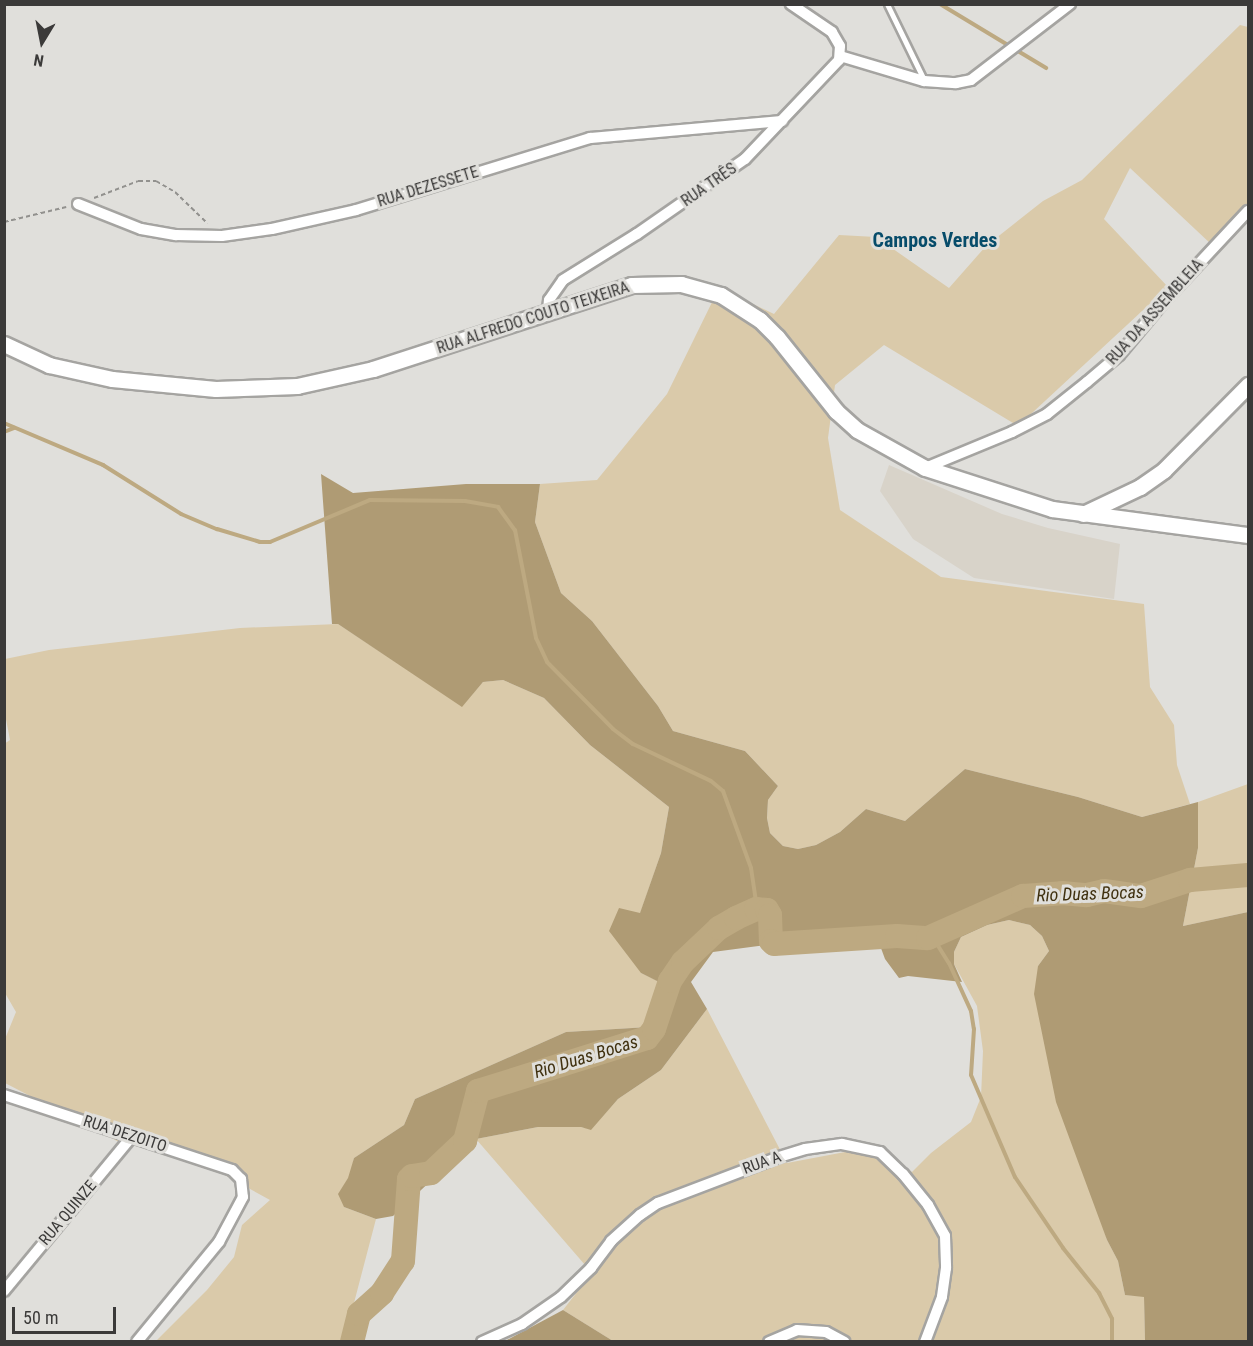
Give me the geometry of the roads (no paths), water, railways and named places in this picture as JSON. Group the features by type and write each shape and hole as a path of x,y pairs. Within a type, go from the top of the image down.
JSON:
{"street":[{"path":"791,4 832,32 840,46 840,56 924,81 956,83 971,80 1070,4"},
{"name":"RUA TRÊS","path":"548,311 549,300 563,279 600,258 726,175 745,159 840,56"},
{"name":"RUA DEZESSETE","path":"78,204 141,229 176,235 222,236 272,229 356,210 590,138 782,121"},
{"name":"RUA DA ASSEMBLEIA","path":"925,468 1038,418 1087,382 1119,355 1165,300 1248,211"},
{"name":"RUA ALFREDO COUTO TEIXEIRA","path":"4,344 49,365 82,375 151,385 260,389 297,386 340,378 632,285 681,284 721,295 760,320 777,337 836,411 857,430 925,468 1052,509 1248,535"},
{"path":"1083,514 1140,487 1164,470 1248,385"},
{"name":"RUA DEZOITO","path":"4,1095 232,1170 241,1179 243,1197 219,1242 137,1341"},
{"name":"RUA QUINZE","path":"4,1290 132,1136"},
{"name":"RUA A","path":"482,1341 522,1324 561,1297 591,1268 611,1241 640,1215 658,1203 779,1156 806,1149 842,1144 880,1152 903,1174 928,1205 945,1236 946,1268 942,1297 925,1341"},
{"path":"769,1341 797,1330 826,1332 845,1341"}],"lane":[{"path":"887,4 924,81"}],"waterway":[{"path":"940,4 1046,68"},
{"path":"4,423 103,465 181,514 217,529 260,542 270,542 370,500 465,501 498,507 515,530 536,638 547,662 613,729 633,744 711,781 723,791 751,868 757,908"},
{"path":"4,432 14,428"},
{"name":"Rio Duas Bocas","path":"352,1342 359,1314 382,1293 403,1261 409,1179 412,1176 431,1173 465,1141 478,1091 647,1038 654,1029 670,981 683,962 719,928 736,918 756,909 767,910 770,915 771,941 774,944 897,936 928,938 1023,896 1062,893 1087,895 1104,891 1141,896 1190,880 1248,875"},
{"path":"929,938 935,941 949,963 971,1011 974,1029 971,1075 1015,1177 1063,1248 1099,1293 1112,1319 1112,1342"}],"district":[{"name":"Campos Verdes","path":"935,240"}]}
